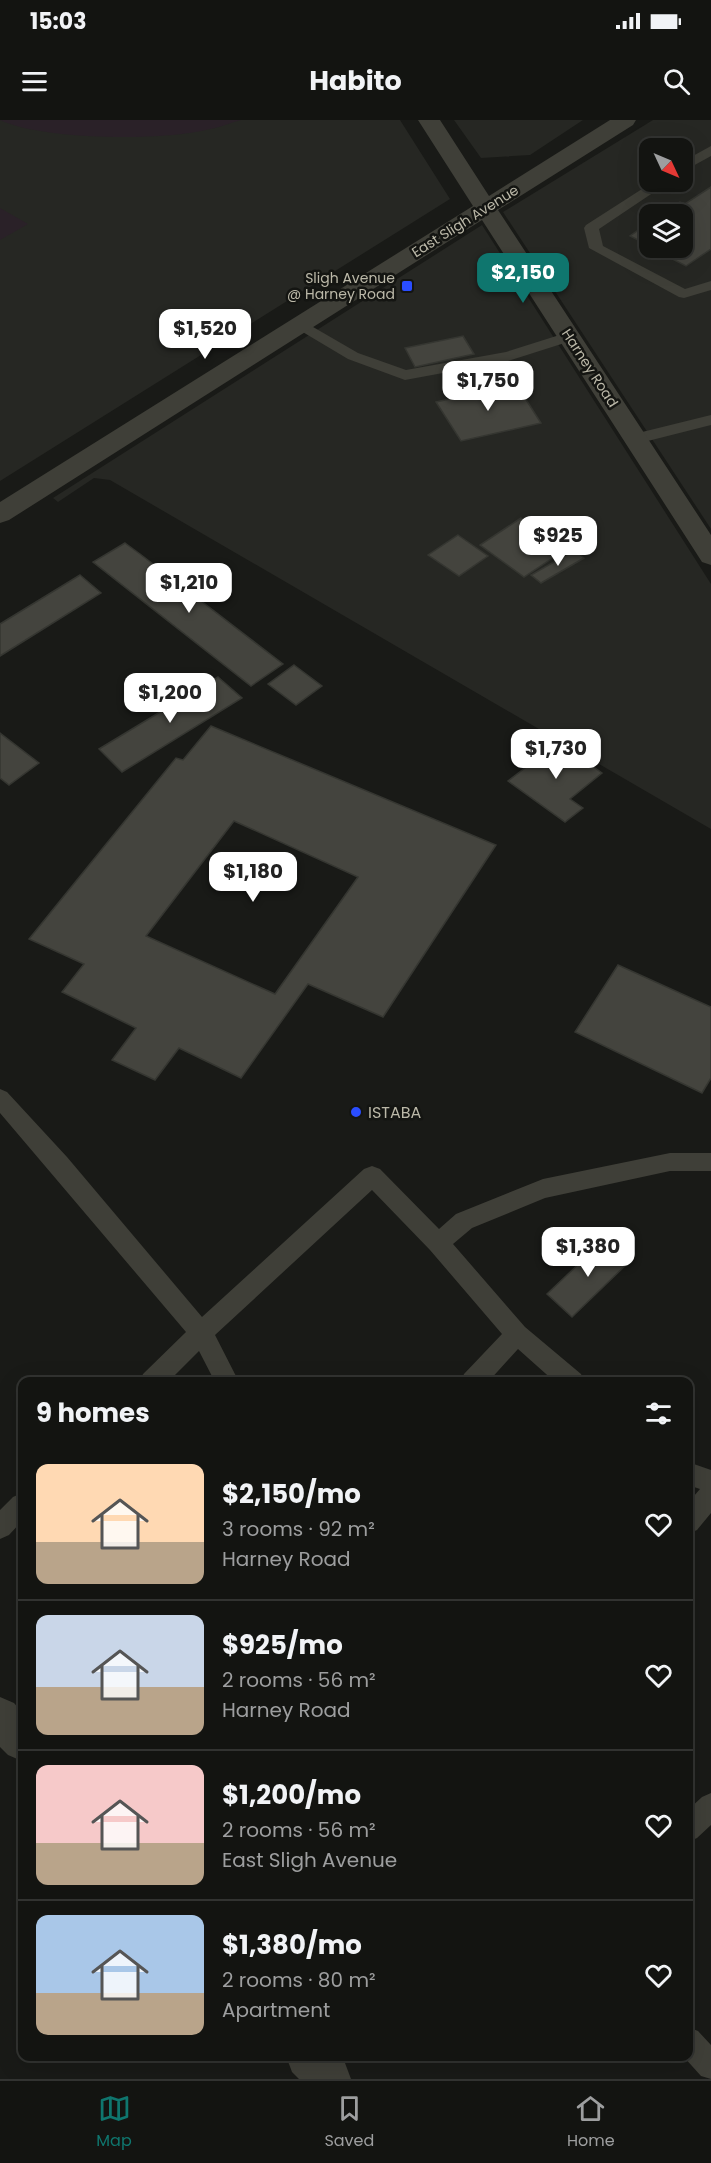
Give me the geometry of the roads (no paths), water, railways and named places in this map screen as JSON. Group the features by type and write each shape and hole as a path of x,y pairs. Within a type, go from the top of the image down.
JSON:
{"street":[{"name":"Harney Road","path":"429,120 711,556"},
{"name":"East Sligh Avenue","path":"0,514 625,120"},
{"path":"0,1717 18,1737"},
{"path":"313,2061 329,2079"}],"lane":[{"path":"693,161 711,150"},
{"path":"647,192 591,228 596,248 684,294 711,285"},
{"path":"301,325 353,356 405,375 508,356 569,337"},
{"path":"636,439 711,420"},
{"path":"0,1098 201,1333 225,1377"},
{"path":"438,1243 464,1221 543,1189 670,1162 711,1162"},
{"path":"156,1377 372,1176 438,1243 517,1334 567,1377"},
{"path":"477,1377 517,1334"},
{"path":"693,1475 711,1482"},
{"path":"693,1515 711,1495"},
{"path":"0,1527 18,1510"},
{"path":"693,1824 711,1806"},
{"path":"693,2046 711,2066"}],"place":[{"name":"Sligh Avenue @ Harney Road","path":"407,286"},
{"name":"ISTABA","path":"356,1112"}]}
